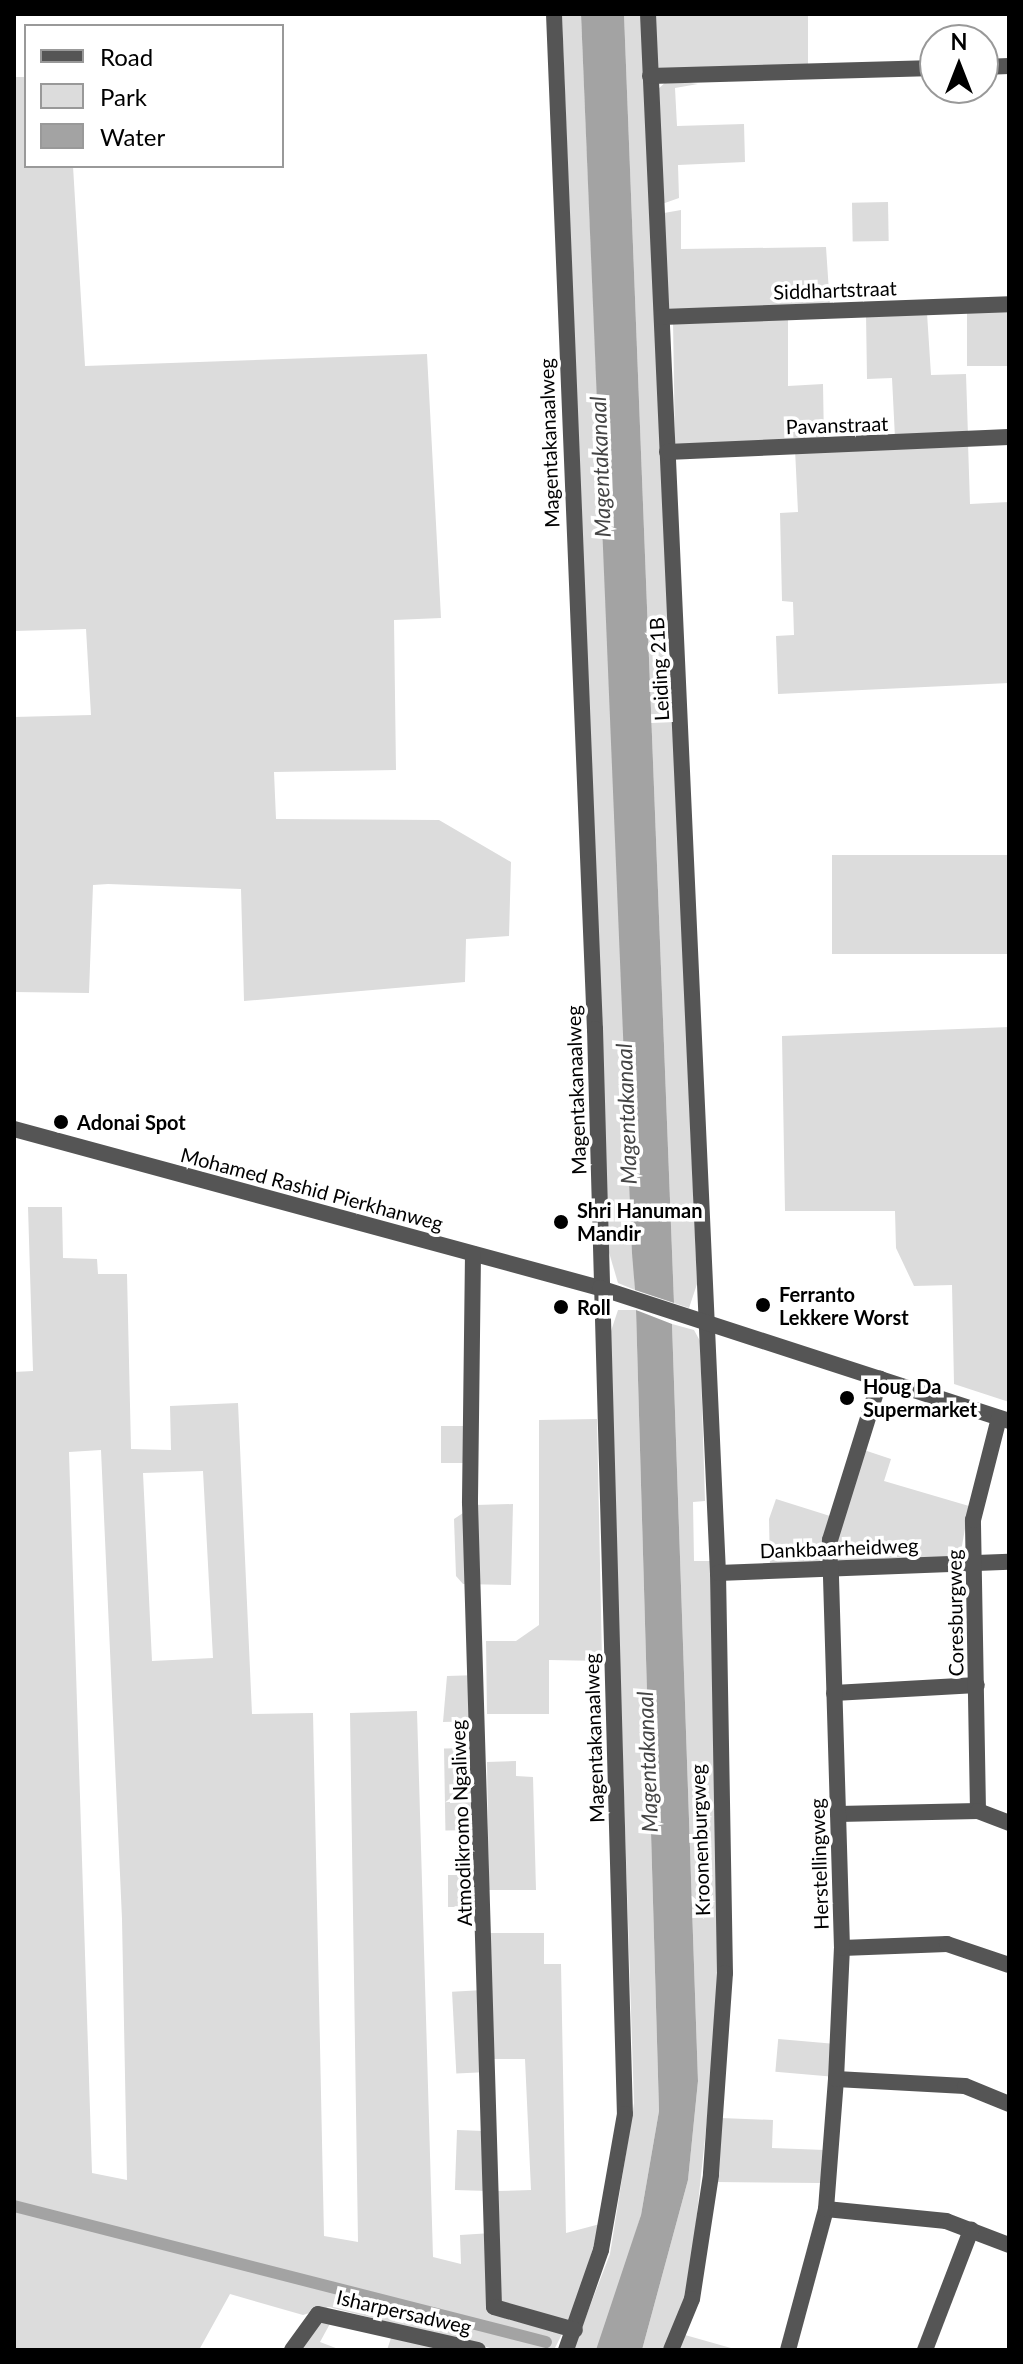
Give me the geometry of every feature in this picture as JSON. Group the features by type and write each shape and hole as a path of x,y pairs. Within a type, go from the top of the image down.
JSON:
{"street":[{"name":"Magentakanaalweg","path":"554,14 600,1288 625,2114 601,2250 566,2350"},
{"name":"Leiding 21B","path":"648,14 705,1323"},
{"path":"650,76 919,68"},
{"name":"Siddhartstraat","path":"662,317 1009,304"},
{"name":"Pavanstraat","path":"667,452 1009,437"},
{"name":"Mohamed Rashid Pierkhanweg","path":"14,1129 600,1288 1004,1420"},
{"name":"Atmodikromo Ngaliweg","path":"473,1254 470,1503 494,2307 575,2330"},
{"name":"Kroonenburgweg","path":"671,2350 697,2274 723,2035 718,1573 705,1323"},
{"name":"Herstellingweg","path":"788,2350 826,2209 836,2079 842,1948 828,1568 840,1492 880,1379"},
{"name":"Coresburgweg","path":"978,1811 974,1562 977,1487 1004,1420"},
{"name":"Dankbaarheidweg","path":"718,1573 1009,1562"},
{"path":"834,1693 977,1685"},
{"path":"838,1814 978,1811 1009,1823"},
{"path":"842,1948 947,1944 1009,1965"},
{"path":"836,2079 965,2086 1009,2104"},
{"path":"826,2209 918,2216 971,2230 1009,2245"},
{"path":"925,2350 971,2230"},
{"name":"Isharpersadweg","path":"292,2350 318,2314 478,2350"}],"green space":[{"path":"562,14 581,14 635,1290 618,1283 608,1249"},
{"path":"624,14 644,14 697,1284 689,1308 674,1303"},
{"path":"652,14 808,14 808,71 652,71"},
{"path":"14,77 24,77 24,168 73,168 85,366 427,354 441,618 394,620 396,770 274,772 276,819 439,820 511,862 509,936 466,939 465,982 244,1001 241,889 93,885 89,993 14,992 14,717 91,715 86,629 14,631"},
{"path":"668,80 698,84 675,88 677,126 744,124 745,162 678,165 679,198 662,204 657,90"},
{"path":"888,202 889,241 853,242 852,203"},
{"path":"681,210 681,249 826,247 830,307 667,310 664,213"},
{"path":"967,309 1009,309 1009,366 967,366"},
{"path":"927,313 931,375 966,374 968,436 895,438 892,378 867,379 866,314"},
{"path":"788,315 788,386 823,384 824,442 675,447 673,321"},
{"path":"968,443 970,504 1009,502 1009,683 778,694 776,636 794,635 793,602 782,601 780,513 798,512 795,449"},
{"path":"832,855 1009,855 1009,954 832,954"},
{"path":"1009,1027 1009,1402 954,1384 952,1285 914,1286 896,1248 895,1211 785,1211 782,1036"},
{"path":"28,1207 62,1207 63,1258 97,1259 98,1274 127,1274 131,1449 171,1450 170,1406 238,1403 252,1714 313,1713 324,2236 358,2242 350,1713 417,1711 433,2257 461,2264 460,2235 492,2233 493,2309 506,2319 563,2332 554,2350 498,2350 329,2307 303,2315 230,2294 199,2350 14,2350 14,1372 33,1371","holes":["101,1450 122,1919 127,2180 92,2173 69,1452","203,1471 213,1658 152,1661 143,1473"]},
{"path":"618,1310 636,1310 659,2111 641,2215 605,2332 596,2350 573,2350 610,2254 634,2103 609,1337"},
{"path":"672,1324 694,1330 700,1341 705,1501 693,1502 694,1561 710,1561 719,2006 689,2289 665,2350 642,2350 688,2180 698,2081"},
{"path":"597,1419 602,1661 549,1660 549,1714 487,1714 486,1641 516,1641 539,1625 539,1420"},
{"path":"441,1426 471,1426 471,1463 441,1463"},
{"path":"861,1449 891,1459 884,1481 969,1506 960,1557 837,1560 834,1539"},
{"path":"776,1499 830,1516 820,1562 770,1568 769,1519"},
{"path":"513,1504 511,1585 463,1584 456,1576 454,1519 475,1505"},
{"path":"479,1675 480,1721 443,1722 447,1676"},
{"path":"479,1748 480,1830 445,1831 444,1749"},
{"path":"516,1761 516,1776 533,1777 536,1890 489,1890 487,1762"},
{"path":"448,1875 481,1875 481,1907 448,1907"},
{"path":"490,1933 544,1933 544,1964 561,1964 566,2233 600,2224 571,2322 501,2306 498,2191 531,2190 525,2059 493,2059"},
{"path":"484,1990 488,2072 456,2074 452,1992"},
{"path":"778,2039 836,2044 833,2077 775,2072"},
{"path":"721,2118 773,2120 772,2148 825,2150 822,2183 715,2182"},
{"path":"457,2130 490,2131 488,2191 455,2190"},
{"path":"332,2320 320,2342 341,2350 297,2350 312,2323"},
{"path":"393,2332 460,2350 387,2350"},
{"path":"685,2335 738,2350 676,2350"}],"water":[{"name":"Magentakanaal","path":"581,14 624,14 674,1303 635,1290 632,1253"},
{"path":"636,1310 672,1324 698,2081 688,2180 642,2350 596,2350 641,2215 659,2111"}],"waterway":[{"path":"14,2206 546,2342"}],"place":[{"name":"Adonai Spot","path":"61,1122"},
{"name":"Shri Hanuman Mandir","path":"561,1222"},
{"name":"Ferranto Lekkere Worst","path":"763,1305"},
{"name":"Roll","path":"561,1307"},
{"name":"Houg Da Supermarket","path":"847,1398"}]}
